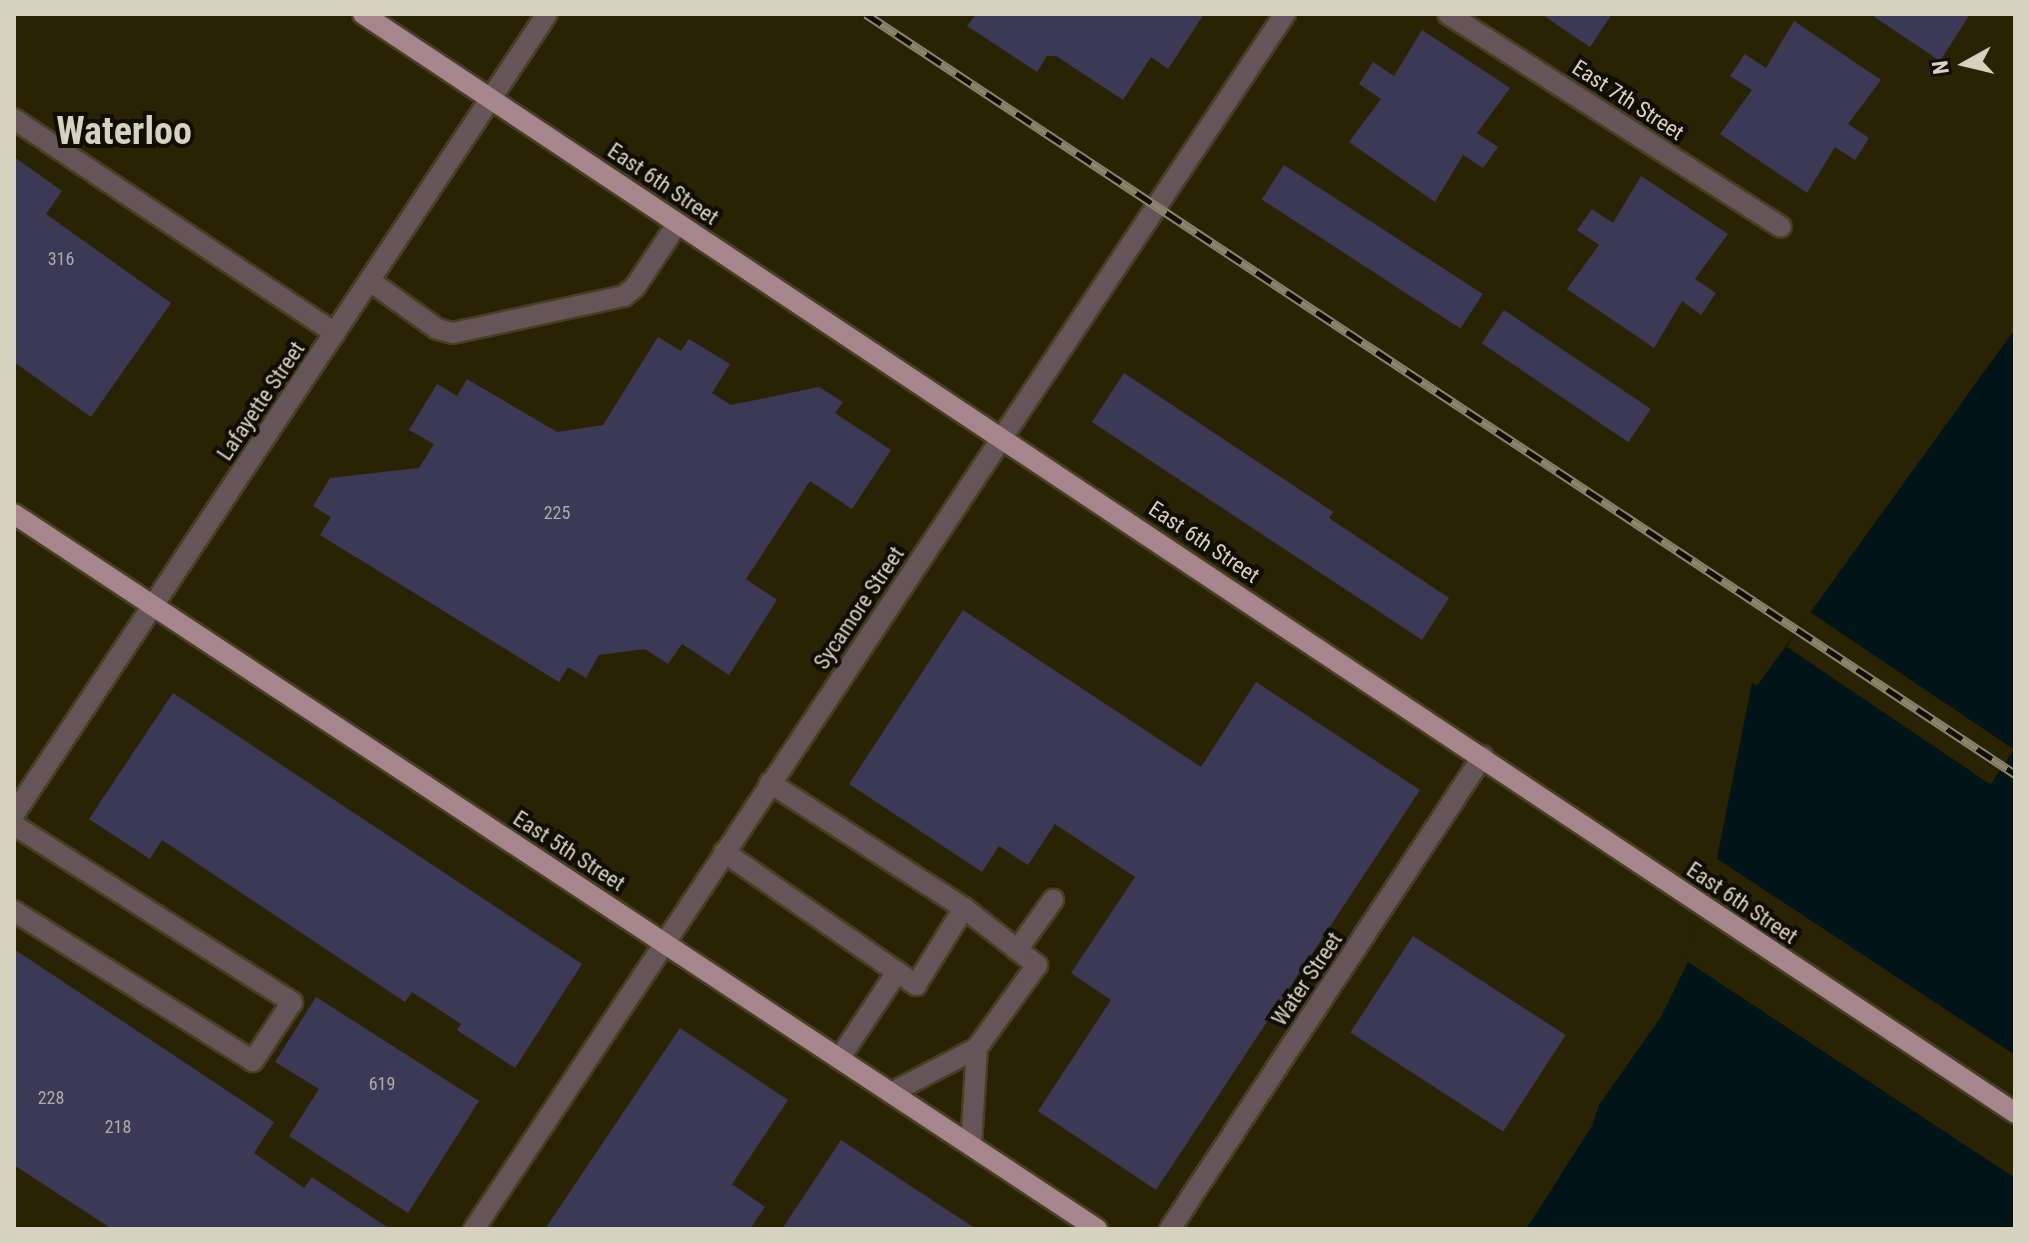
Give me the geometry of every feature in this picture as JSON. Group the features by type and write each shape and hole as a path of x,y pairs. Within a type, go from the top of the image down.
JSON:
{"main road":[{"name":"East 6th Street","path":"363,14 1483,756 2015,1113"},
{"name":"East 5th Street","path":"14,514 1097,1229"}],"street":[{"name":"Lafayette Street","path":"17,804 153,606 547,14"},
{"name":"Sycamore Street","path":"474,1229 1285,14"},
{"name":"East 7th Street","path":"1448,14 1781,227"},
{"path":"14,119 335,333"},
{"path":"370,281 437,329 453,333 624,296 635,287 678,223"},
{"name":"Water Street","path":"1170,1229 1483,756"},
{"path":"770,783 964,908 1037,965 977,1048 891,1093"},
{"path":"14,825 292,1002 253,1061 14,911"},
{"path":"724,852 916,985 964,908"},
{"path":"1017,950 1053,900"},
{"path":"839,1059 897,972"},
{"path":"971,1146 977,1048"}],"shaded area":[{"path":"2015,329 2015,1229 1526,1229 1592,1126 1599,1105 1661,1017 1688,962 1717,858 1752,683 1757,686"}],"pier":[{"path":"1810,612 2014,750 1990,784 1787,647"},
{"path":"1713,856 2015,1055 2015,1178 1685,960"}],"building":[{"path":"976,14 1204,14 1168,69 1151,57 1123,100 1056,56 1047,56 1037,72 967,26"},
{"path":"1541,14 1612,14 1590,47"},
{"path":"1870,14 1970,14 1940,61"},
{"path":"1794,21 1881,80 1848,124 1869,138 1855,160 1835,147 1807,193 1720,134 1752,90 1730,76 1745,54 1766,68"},
{"path":"1422,30 1510,88 1477,133 1498,147 1483,168 1463,155 1435,202 1349,142 1381,99 1359,84 1373,62 1394,76"},
{"path":"14,157 62,191 46,214 171,303 91,417 14,362"},
{"path":"1284,165 1483,294 1460,328 1262,199"},
{"path":"1641,176 1728,234 1695,279 1716,293 1701,315 1682,301 1654,348 1567,289 1599,245 1577,230 1592,209 1613,223"},
{"path":"1504,310 1651,409 1628,442 1482,343"},
{"path":"658,337 681,351 689,339 730,364 712,393 731,405 819,387 843,402 835,413 891,450 852,509 810,481 746,579 777,600 729,675 682,644 668,664 645,649 599,655 586,678 568,667 559,682 320,535 331,517 313,506 330,478 419,468 434,444 409,430 437,384 457,396 467,379 557,432 603,425"},
{"path":"1124,373 1333,512 1329,518 1449,598 1422,640 1092,422"},
{"path":"963,610 1201,767 1256,682 1420,790 1156,1190 1038,1111 1111,1000 1071,973 1135,877 1055,824 1028,865 999,846 982,872 849,784"},
{"path":"173,693 582,964 515,1068 457,1030 461,1024 412,992 405,1002 162,840 150,859 89,819"},
{"path":"1413,936 1566,1035 1503,1132 1350,1032"},
{"path":"14,949 274,1122 254,1153 304,1188 312,1177 390,1229 112,1229 14,1165"},
{"path":"316,997 479,1101 408,1213 289,1136 319,1089 275,1062"},
{"path":"680,1028 788,1100 732,1184 765,1207 750,1229 545,1229"},
{"path":"841,1140 976,1229 782,1229"}],"railway":[{"path":"866,14 2015,774"}],"district":[{"name":"Waterloo","path":"124,132"}]}
